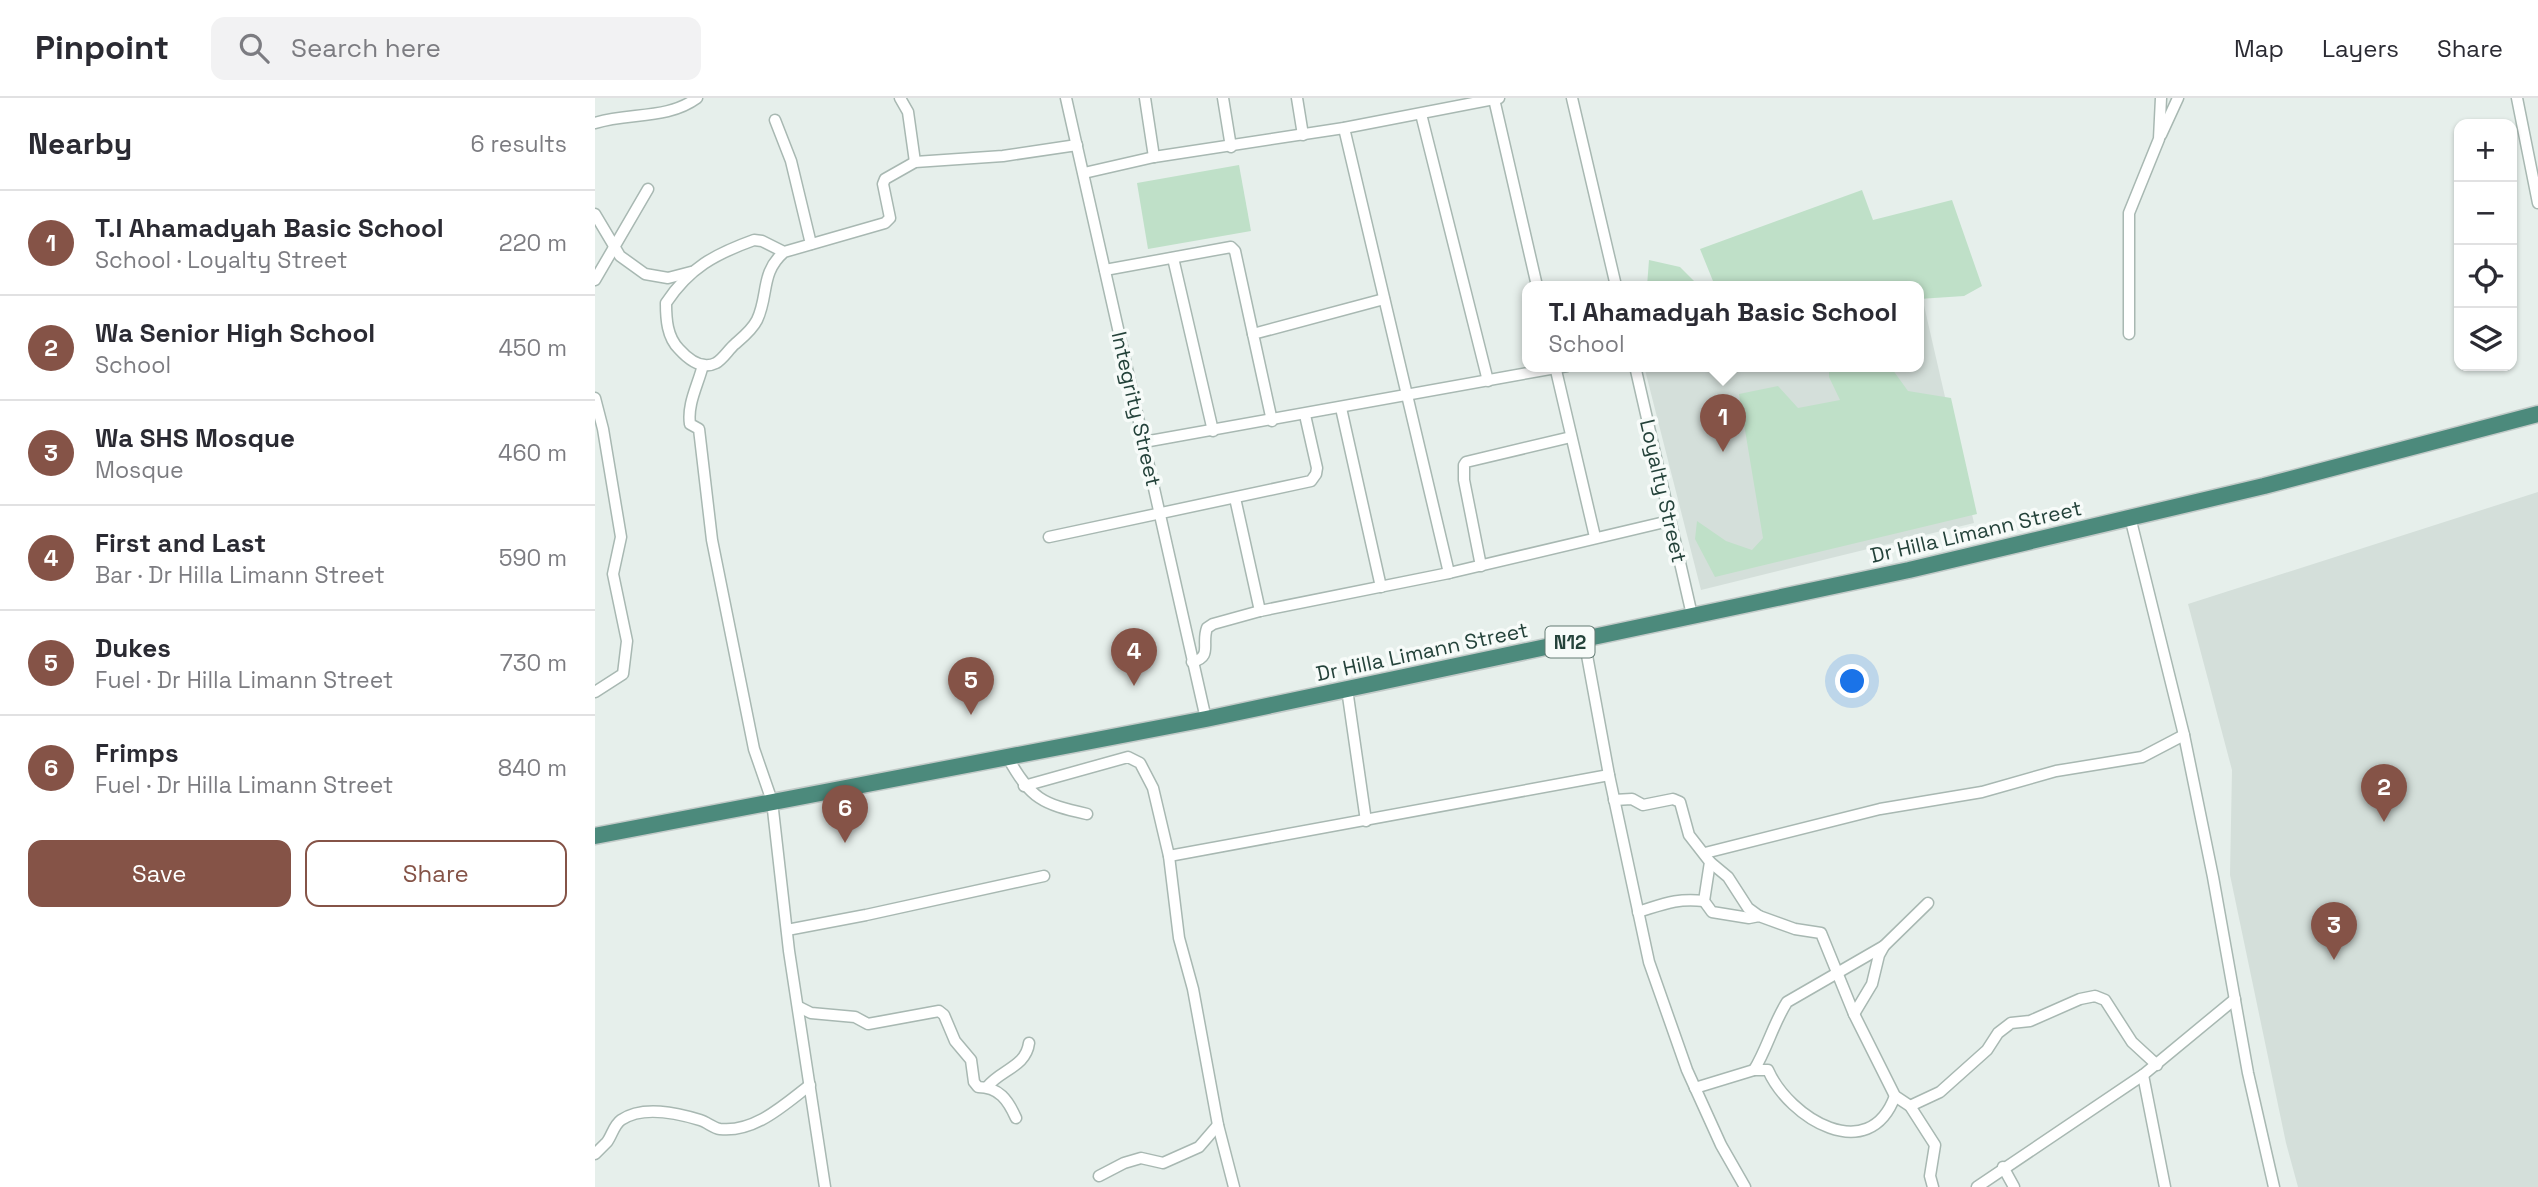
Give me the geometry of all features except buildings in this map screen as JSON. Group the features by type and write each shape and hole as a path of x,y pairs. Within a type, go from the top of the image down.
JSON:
{"highway":[{"name":"Dr Hilla Limann Street","path":"595,836 1206,719 1909,570 2264,486 2538,414"}],"street":[{"path":"595,123 613,118 664,113 686,106 697,98"},
{"path":"900,98 908,112 915,162"},
{"name":"Integrity Street","path":"1066,98 1206,719"},
{"path":"1145,98 1154,156"},
{"path":"1223,98 1231,147"},
{"path":"1297,98 1303,135"},
{"path":"1084,173 1154,156 1303,135 1499,98"},
{"path":"1573,98 1615,281"},
{"path":"2159,139 2161,98"},
{"path":"2129,334 2129,213 2178,98"},
{"path":"2517,98 2538,203"},
{"path":"1494,99 1536,281"},
{"path":"1421,114 1488,381"},
{"path":"775,120 791,160 811,244"},
{"path":"1344,128 1449,573"},
{"path":"691,271 666,303 666,315 674,344 691,360 703,365 716,363 751,330 758,319 769,269 784,252 885,223 890,218 883,184 885,179 915,162 1003,156 1077,145"},
{"path":"595,280 648,189"},
{"path":"595,214 620,256 645,274 668,278 691,271 708,260 754,240 784,252"},
{"path":"1105,270 1231,247 1235,251 1272,421"},
{"path":"1173,258 1213,431"},
{"path":"1254,334 1384,299"},
{"path":"703,365 688,410 690,424 699,429 712,540 754,748 772,801 787,930 825,1187"},
{"path":"1144,442 1272,421 1531,372"},
{"path":"1556,372 1595,537"},
{"name":"Loyalty Street","path":"1636,372 1692,615"},
{"path":"595,396 621,537 613,574 627,641 623,674 595,692"},
{"path":"1341,408 1381,587"},
{"path":"1049,537 1311,481 1317,468 1305,415"},
{"path":"1481,565 1464,480 1466,462 1571,437"},
{"path":"1235,498 1260,611"},
{"path":"2130,517 2184,735 2248,1073 2274,1187"},
{"path":"1192,662 1204,656 1204,635 1207,628 1260,611 1449,573 1669,521"},
{"path":"1584,639 1614,800 1649,962 1695,1088 1745,1187"},
{"path":"1347,689 1366,821"},
{"path":"1707,858 1880,810 1982,792 2056,771 2142,757 2184,735"},
{"path":"1024,786 1128,757 1135,759 1146,772 1153,788 1169,856 1179,938 1202,1028 1218,1125 1234,1187"},
{"path":"1008,758 1024,786 1047,803 1087,814"},
{"path":"1169,856 1347,822 1366,821 1569,780 1609,775"},
{"path":"1614,800 1632,799 1643,805 1673,799 1680,802 1689,835 1707,858 1728,877 1748,908 1759,916 1795,929 1821,933 1854,1014 1895,1096 1910,1106 1935,1145 1930,1176 1933,1187"},
{"path":"1707,858 1709,878 1704,901 1712,912 1749,918 1759,916"},
{"path":"787,930 1044,876"},
{"path":"1638,912 1668,901 1704,901"},
{"path":"1754,1070 1765,1053 1778,1016 1787,1002 1884,946 1928,903"},
{"path":"1854,1014 1872,984 1884,946"},
{"path":"1910,1106 1940,1092 1987,1051 1998,1033 2011,1023 2030,1021 2080,999 2095,996 2105,1000 2132,1042 2157,1065"},
{"path":"1977,1187 2003,1167 2055,1136 2143,1076 2235,999"},
{"path":"799,1007 811,1013 855,1017 868,1024 939,1011 944,1015 955,1041 971,1060 974,1082 978,1087 988,1087 1003,1096 1010,1103 1016,1118"},
{"path":"988,1087 996,1076 1012,1069 1020,1061 1028,1051 1029,1043"},
{"path":"1695,1088 1754,1070 1768,1070 1773,1081 1804,1114 1843,1132 1863,1131 1875,1126 1886,1117 1895,1096"},
{"path":"2143,1076 2165,1187"},
{"path":"595,1154 607,1142 619,1121 633,1114 652,1112 679,1115 702,1121 718,1129 739,1127 762,1120 810,1084"},
{"path":"1099,1176 1124,1163 1141,1158 1163,1163 1199,1147 1218,1125"},
{"path":"2003,1167 2014,1187"}],"shaded area":[{"path":"1924,306 1974,523 1701,590 1646,372 1924,372"},
{"path":"2538,492 2538,1187 2298,1187 2286,1143 2230,875 2232,770 2188,604"}],"green space":[{"path":"1239,165 1251,231 1148,249 1137,183"},
{"path":"1862,190 1873,220 1952,200 1982,286 1964,296 1924,299 1924,281 1713,281 1700,249"},
{"path":"1649,260 1680,267 1694,281 1647,281"},
{"path":"1829,372 1894,372 1908,391 1951,398 1977,514 1715,577 1695,539 1697,521 1726,541 1752,550 1763,538 1739,394 1778,386 1798,408 1840,400"}],"place":[{"name":"T.I Ahamadyah Basic School","path":"1723,452"},
{"name":"First and Last","path":"1134,686"},
{"name":"Dukes","path":"971,715"},
{"name":"Wa Senior High School","path":"2384,822"},
{"name":"Frimps","path":"845,843"},
{"name":"Wa SHS Mosque","path":"2334,960"}]}
